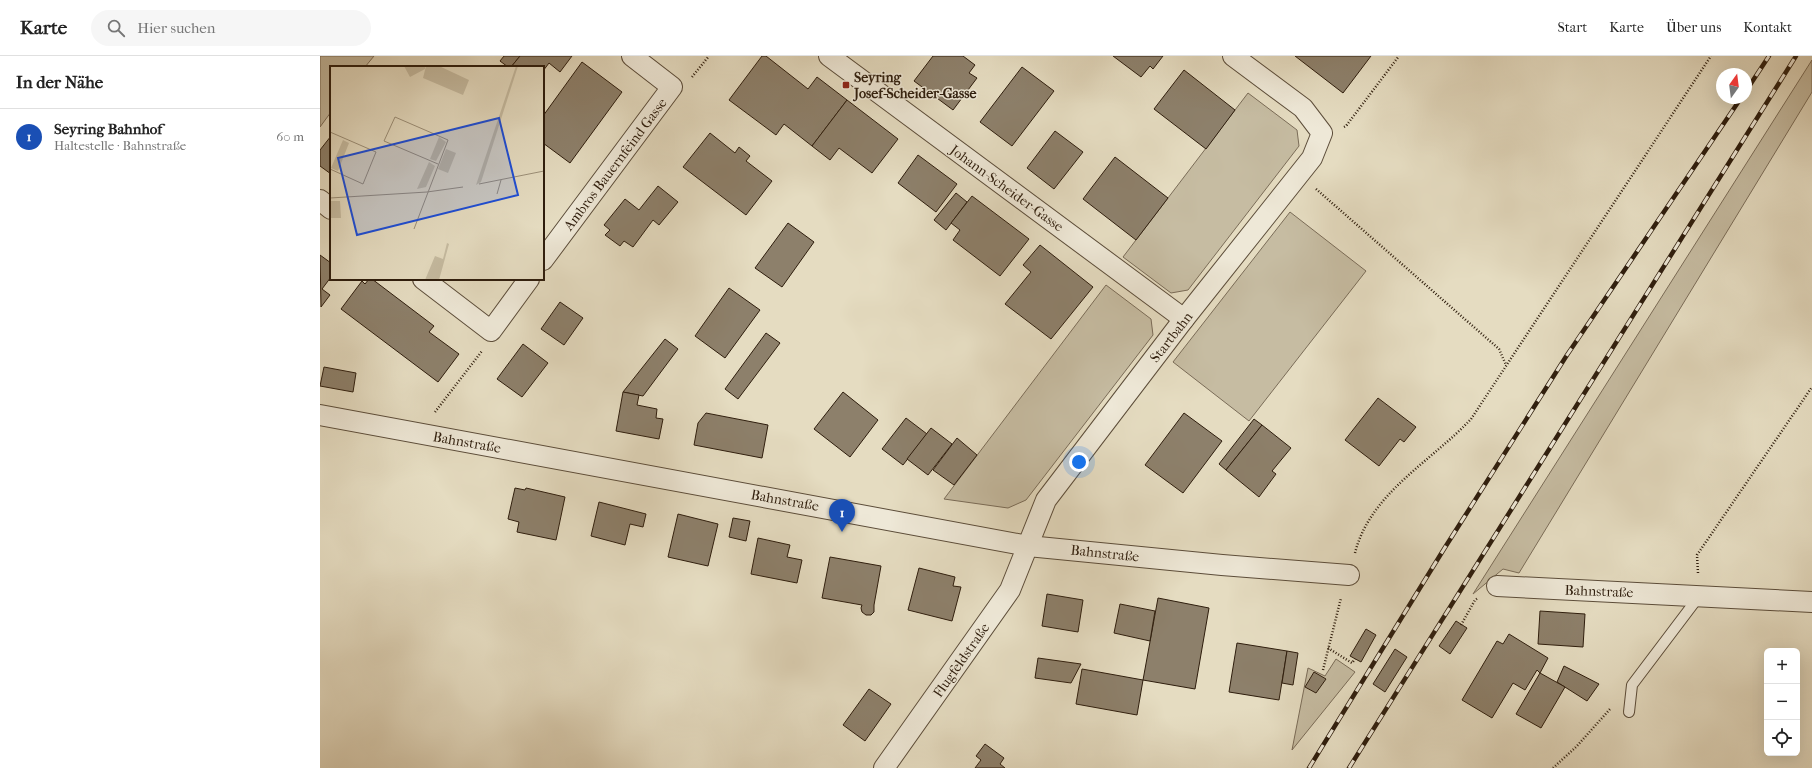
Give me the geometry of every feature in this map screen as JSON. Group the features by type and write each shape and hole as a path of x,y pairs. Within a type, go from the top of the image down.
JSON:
{"street":[{"name":"Ambros Bauernfeind Gasse","path":"544,259 672,87 632,56"},
{"name":"Johann-Scheider-Gasse","path":"829,56 1184,319"},
{"path":"1233,56 1303,108 1322,133"},
{"name":"Startbahn","path":"1028,546 1046,500 1184,319 1312,158 1322,133"},
{"path":"320,200 330,207"},
{"path":"424,280 491,331 528,280"},
{"name":"Bahnstraße","path":"320,415 1028,546 1222,565 1349,575"},
{"name":"Flugfeldstraße","path":"884,768 1010,590 1028,546"},
{"name":"Bahnstraße","path":"1497,586 1700,595 1812,602"}],"lane":[{"path":"1629,712 1632,685 1700,595"}],"path":[{"path":"1322,133 1346,126 1399,56"},
{"path":"1323,670 1338,605 1349,575 1358,541 1378,506 1406,476 1454,437 1471,419 1711,56"},
{"path":"1299,174 1499,349 1506,366"},
{"path":"418,433 487,346 491,331"},
{"path":"1700,595 1697,555 1812,387"},
{"path":"1461,625 1475,600 1497,586"},
{"path":"1328,648 1352,663 1355,659"},
{"path":"1553,768 1577,746 1632,685"}],"shaded area":[{"path":"320,56 374,56 366,66 330,66 330,113 320,127"},
{"path":"1812,60 1812,92 1519,573 1503,569 1473,594"},
{"path":"1248,93 1297,130 1299,146 1188,290 1171,293 1123,257"},
{"path":"1290,212 1366,271 1249,421 1173,362"},
{"path":"1106,285 1151,319 1153,335 1026,500 1008,508 944,499"},
{"path":"1336,659 1355,672 1292,750 1308,668 1325,676"}],"building":[{"path":"504,56 520,56 512,66 507,66 500,61"},
{"path":"520,56 572,56 560,72 549,63 544,70 544,66 512,66"},
{"path":"762,56 766,56 808,89 817,77 847,100 812,146 784,124 776,135 729,100"},
{"path":"933,56 963,56 975,65 969,73 977,78 953,110 914,81"},
{"path":"1113,56 1163,56 1153,69 1150,66 1141,77"},
{"path":"1295,56 1371,56 1343,93"},
{"path":"582,62 622,92 570,163 544,144 544,115"},
{"path":"1022,67 1054,91 1012,146 980,122"},
{"path":"1184,70 1235,110 1206,149 1154,109"},
{"path":"847,100 898,139 872,173 839,148 830,160 812,146"},
{"path":"1055,131 1083,152 1054,189 1027,168"},
{"path":"710,133 735,153 739,147 750,156 746,161 772,181 746,215 683,167"},
{"path":"330,137 330,173 320,166 320,150"},
{"path":"918,155 957,184 936,212 898,183"},
{"path":"1115,157 1168,198 1136,240 1083,199"},
{"path":"658,186 678,202 659,225 653,220 633,247 624,241 620,246 605,235 610,230 604,225 625,199 639,210"},
{"path":"956,193 967,202 946,230 934,220"},
{"path":"972,196 1029,239 1000,276 953,240 960,230 951,223"},
{"path":"788,223 814,242 782,287 755,268"},
{"path":"1040,245 1093,287 1051,339 1005,304 1031,272 1023,265"},
{"path":"320,255 330,262 330,278 322,289 330,295 321,307"},
{"path":"368,280 373,280 434,326 429,332 459,354 438,382 341,309 362,281 365,284"},
{"path":"729,288 760,310 725,358 695,336"},
{"path":"560,302 583,318 564,345 541,329"},
{"path":"766,333 780,343 738,399 725,389"},
{"path":"665,339 678,349 643,396 623,392"},
{"path":"523,344 548,363 522,397 497,379"},
{"path":"324,367 356,373 353,392 320,386"},
{"path":"623,392 639,395 637,405 657,409 656,418 663,419 659,439 616,431"},
{"path":"843,392 878,420 850,457 814,429"},
{"path":"1378,398 1416,427 1404,442 1400,439 1379,466 1345,440"},
{"path":"706,413 768,425 762,458 694,445 698,423"},
{"path":"1184,413 1222,441 1183,493 1145,465"},
{"path":"906,418 927,434 903,465 882,449"},
{"path":"1254,419 1262,425 1226,470 1219,464"},
{"path":"1262,425 1291,448 1272,471 1276,474 1259,497 1226,470"},
{"path":"931,428 952,444 928,475 907,459"},
{"path":"957,438 977,455 954,485 933,470"},
{"path":"515,488 525,490 526,488 565,497 556,540 517,532 519,522 508,519"},
{"path":"599,502 646,514 643,527 630,524 625,545 591,536"},
{"path":"678,514 718,524 708,566 668,557"},
{"path":"733,518 750,521 746,541 729,537"},
{"path":"758,538 790,545 787,557 802,560 797,583 751,574"},
{"path":"830,557 881,566 874,612 871,615 866,615 862,612 862,605 822,598"},
{"path":"919,568 955,577 953,586 961,587 952,621 908,610"},
{"path":"1047,594 1083,600 1078,632 1042,626"},
{"path":"1158,598 1209,608 1195,689 1143,680"},
{"path":"1120,604 1155,611 1150,641 1114,633"},
{"path":"1540,611 1585,614 1583,647 1538,644"},
{"path":"1456,621 1467,628 1450,654 1439,646"},
{"path":"1366,629 1376,635 1361,662 1350,656"},
{"path":"1509,634 1548,658 1540,673 1537,670 1525,690 1513,683 1492,718 1462,700 1497,641 1503,644"},
{"path":"1237,643 1287,651 1279,700 1229,692"},
{"path":"1395,649 1407,657 1385,692 1373,684"},
{"path":"1287,651 1298,653 1293,685 1282,683"},
{"path":"1038,658 1081,664 1071,683 1035,678"},
{"path":"1564,666 1599,684 1587,701 1557,682"},
{"path":"1082,669 1143,680 1137,715 1076,704"},
{"path":"1314,672 1326,679 1316,693 1305,687"},
{"path":"1540,673 1565,687 1541,728 1516,714"},
{"path":"869,689 891,704 865,741 843,725"},
{"path":"985,744 1004,758 1000,764 1005,768 975,768 981,760 976,756"}],"railway":[{"path":"1752,82 1769,56"},
{"path":"1349,768 1796,56"},
{"path":"1309,768 1444,549 1567,355 1737,104"}],"place":[{"name":"Seyring Josef-Scheider-Gasse","path":"846,85"},
{"name":"Seyring Bahnhof","path":"842,532"}]}
